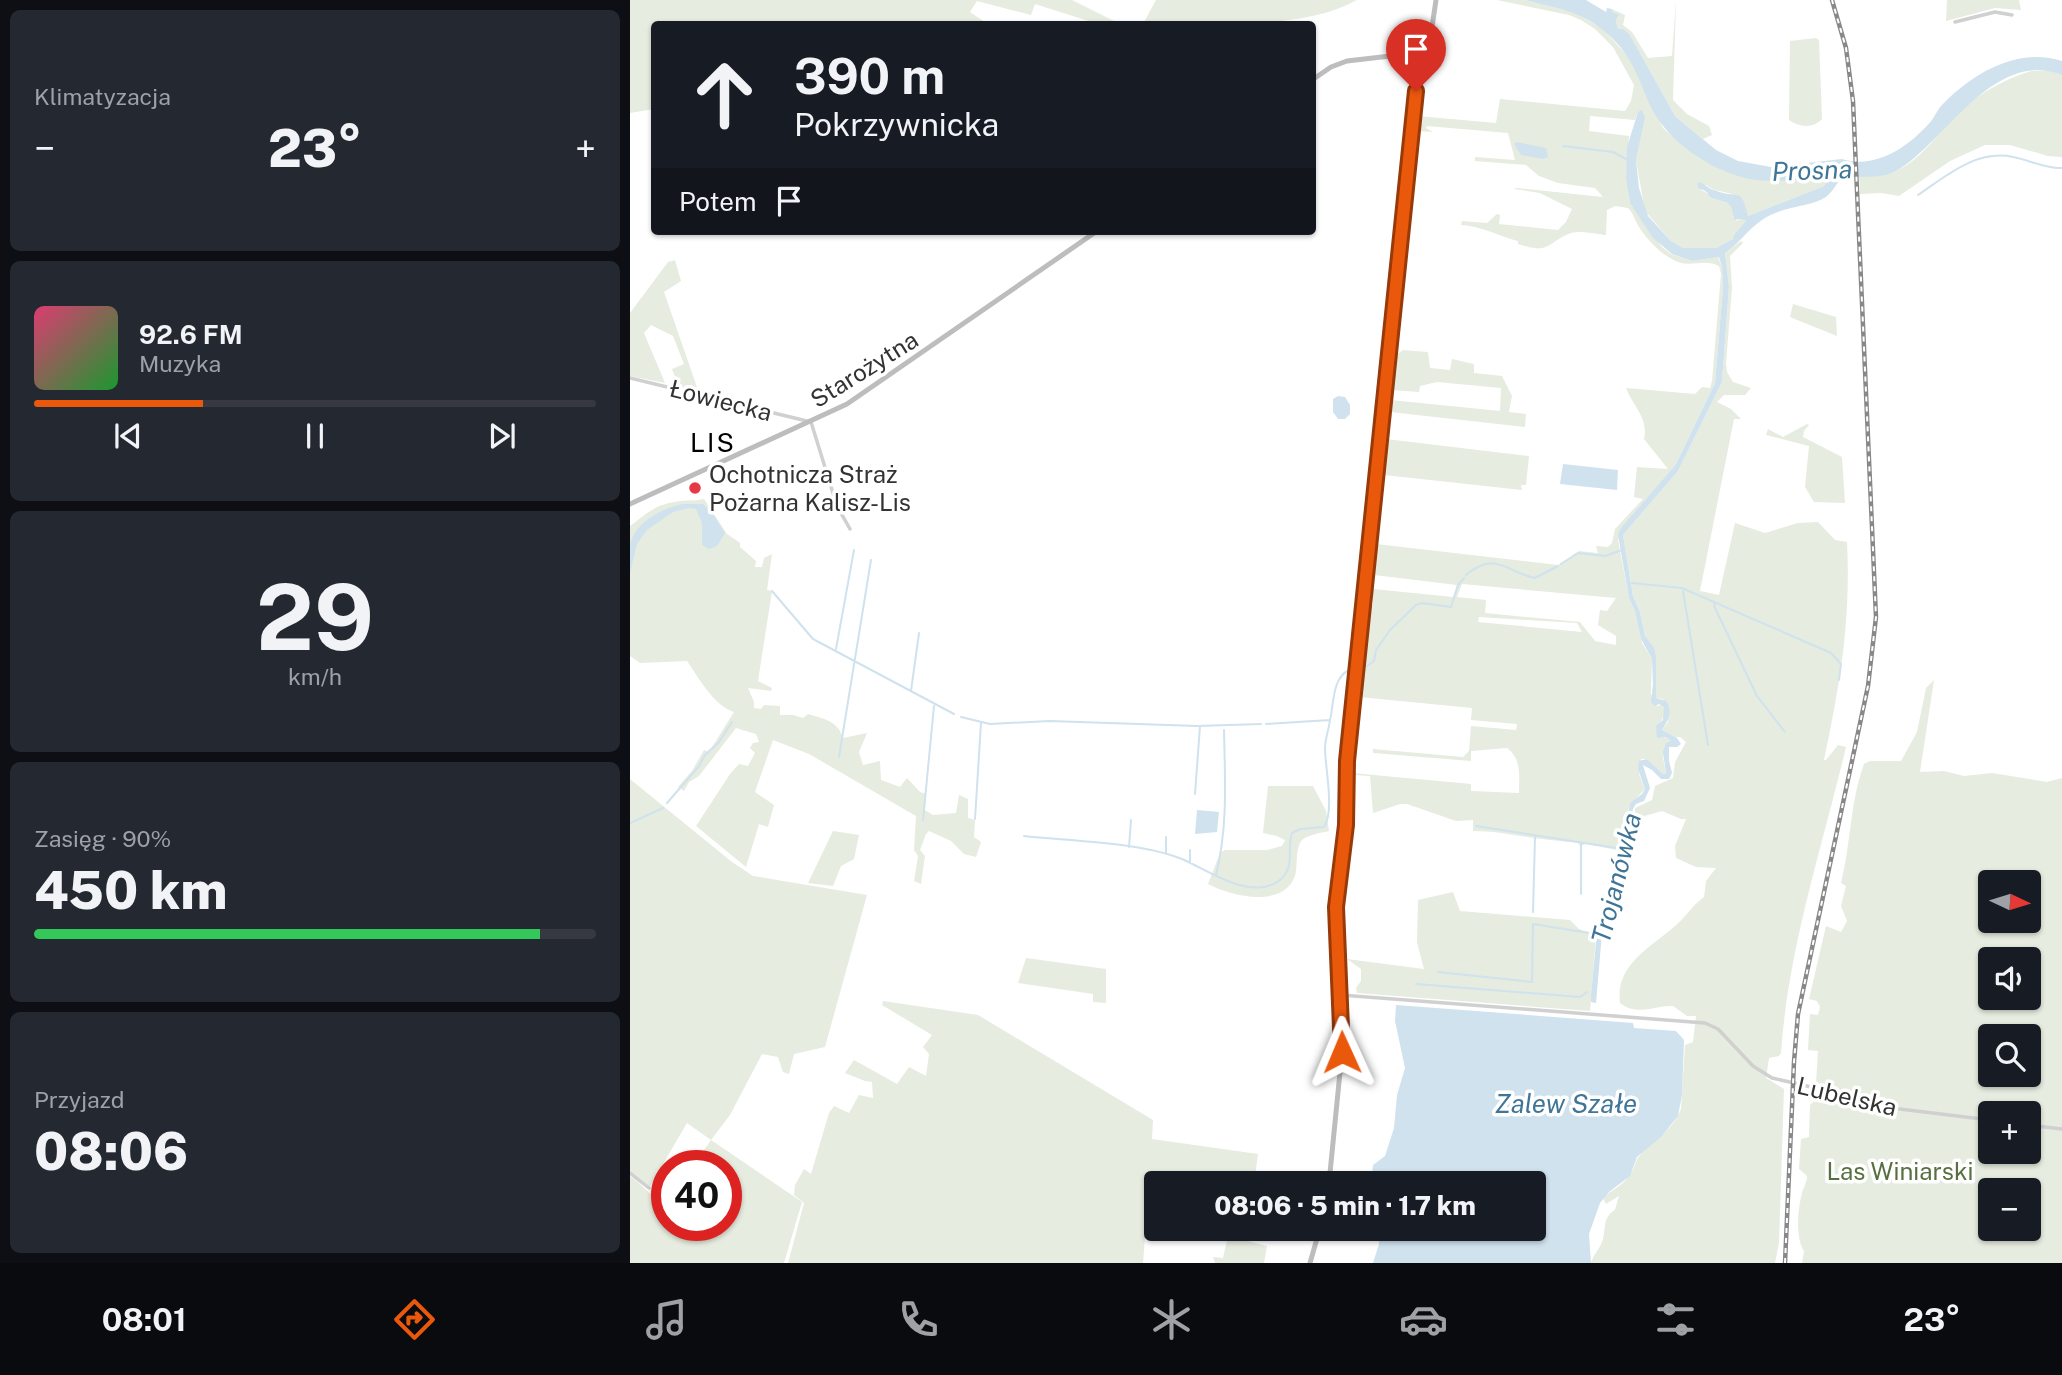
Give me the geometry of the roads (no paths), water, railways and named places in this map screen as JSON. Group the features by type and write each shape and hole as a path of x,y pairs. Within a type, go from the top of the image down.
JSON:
{"street":[{"path":"1316,77 1331,67 1347,61 1422,52 1431,47 1436,0"},
{"path":"1955,22 1995,12 2012,15"},
{"path":"1404,54 1413,44 1415,36 1432,25"},
{"path":"1423,33 1431,39"},
{"path":"1413,44 1422,52"},
{"path":"1330,1171 1342,1052 1336,907 1346,825 1347,761 1394,289 1422,52"},
{"path":"1404,54 1415,58 1418,68"},
{"name":"Starożytna","path":"630,504 811,422 868,391 1091,235"},
{"name":"Łowiecka","path":"630,378 811,422"},
{"path":"811,422 837,506 850,529"},
{"name":"Lubelska","path":"1341,995 1700,1022 1712,1025 1752,1066 1772,1078 1867,1105 1978,1119"},
{"path":"2041,1127 2062,1129"},
{"path":"630,1173 649,1188"},
{"path":"1310,1263 1316,1241"}],"water":[{"path":"1525,0 1586,0 1606,12 1607,8 1612,9 1612,12 1619,15 1616,21 1618,29 1623,29 1630,35 1675,116 1716,150 1738,161 1771,167 1842,159 1855,162 1880,158 1914,138 1943,104 1984,72 2014,60 2030,57 2062,61 2062,75 2037,70 2014,74 1993,86 1898,170 1884,175 1840,179 1826,197 1778,212 1762,220 1725,253 1729,286 1722,382 1678,471 1623,535 1633,596 1640,612 1645,636 1654,648 1656,657 1656,698 1666,701 1669,709 1668,720 1662,730 1677,738 1681,744 1669,747 1672,773 1669,779 1661,779 1643,765 1650,788 1644,801 1636,804 1633,809 1617,899 1602,933 1596,1003 1591,1002 1591,995 1597,932 1611,903 1630,803 1645,789 1638,769 1639,761 1647,759 1666,774 1663,752 1666,743 1671,741 1665,737 1657,738 1656,726 1663,720 1664,707 1659,704 1655,706 1651,702 1652,659 1641,639 1635,611 1629,598 1618,535 1621,528 1676,464 1715,383 1723,287 1719,257 1692,261 1672,254 1653,238 1630,203 1626,180 1627,147 1638,112 1642,110 1645,117 1636,160 1639,188 1648,216 1671,241 1683,248 1716,248 1733,239 1746,221 1734,220 1729,204 1699,189 1699,182 1722,193 1740,197 1748,216 1824,186 1828,179 1749,179 1711,165 1686,148 1664,127 1649,103 1632,64 1613,39 1595,24 1576,14"},
{"path":"1517,142 1546,148 1548,157 1543,159 1521,155 1514,144"},
{"path":"1338,396 1345,397 1350,405 1350,414 1345,419 1338,419 1333,412 1333,399"},
{"path":"1563,464 1618,470 1617,490 1560,484"},
{"path":"683,504 703,504 711,511 725,533 717,546 709,549 702,545 702,523 696,509 673,512 647,530 637,544 630,573 630,544 638,529 651,517"},
{"path":"1197,810 1219,812 1217,832 1195,834"},
{"name":"Zalew Szałe","path":"1396,1005 1633,1023 1634,1028 1676,1031 1684,1040 1682,1095 1678,1116 1661,1137 1637,1157 1630,1176 1609,1192 1600,1203 1589,1234 1591,1263 1373,1263 1379,1241 1546,1241 1546,1171 1372,1171 1373,1165 1385,1156 1394,1128 1397,1095 1405,1068 1395,1021"}],"waterway":[{"path":"1563,146 1613,152 1626,159"},
{"path":"1918,195 1962,166 1987,157 2013,157 2062,168"},
{"path":"1388,285 1391,260"},
{"path":"1386,309 1388,291"},
{"path":"1385,317 1385,322"},
{"path":"1383,333 1383,342"},
{"path":"1381,358 1382,346"},
{"path":"1377,394 1380,365"},
{"path":"1371,459 1376,401"},
{"path":"1366,507 1370,464"},
{"path":"1364,524 1365,512"},
{"path":"1358,587 1363,532"},
{"path":"836,649 854,550"},
{"path":"1561,564 1578,553 1605,556 1622,550"},
{"path":"839,757 871,560"},
{"path":"1466,575 1476,568 1493,563 1535,578 1558,566"},
{"path":"1364,668 1374,661 1376,650 1390,630 1416,605 1422,603 1451,607 1458,585 1464,578"},
{"path":"1632,583 1682,588 1831,653 1841,664 1839,680"},
{"path":"772,591 813,639 954,714"},
{"path":"1683,591 1708,745"},
{"path":"1355,619 1357,596"},
{"path":"1714,602 1757,696 1785,732"},
{"path":"1352,642 1354,625"},
{"path":"911,691 919,633"},
{"path":"1266,724 1330,720 1337,685 1339,679 1349,670 1351,652"},
{"path":"923,820 934,706"},
{"path":"961,717 990,724 1050,721 1197,726 1261,724"},
{"path":"1024,836 1105,843 1165,853 1241,886 1266,887 1277,882 1287,871 1292,833 1300,829 1324,827 1327,820 1329,800 1325,748 1330,720"},
{"path":"667,803 699,766 705,755 719,742 732,722"},
{"path":"975,819 981,723"},
{"path":"1195,794 1200,726"},
{"path":"1216,875 1224,821 1224,730"},
{"path":"630,823 663,808"},
{"path":"1129,847 1131,820"},
{"name":"Trojanówka","path":"1476,826 1623,849"},
{"path":"1533,912 1535,836"},
{"path":"1166,837 1166,853"},
{"path":"1581,843 1581,894"},
{"path":"1190,850 1190,863"},
{"name":"Trojanówka","path":"1438,972 1532,982 1533,924 1596,934"},
{"path":"1416,984 1580,997 1587,992"}],"railway":[{"path":"1785,1263 1798,1014 1868,686 1876,617 1853,101 1846,48 1832,0"}],"place":[{"name":"Ochotnicza Straż Pożarna Kalisz-Lis","path":"695,488"}],"district":[{"name":"LIS","path":"713,442"}],"water label":[{"name":"Prosna","path":"1812,170"}],"park label":[{"name":"Las Winiarski","path":"1900,1171"}]}
